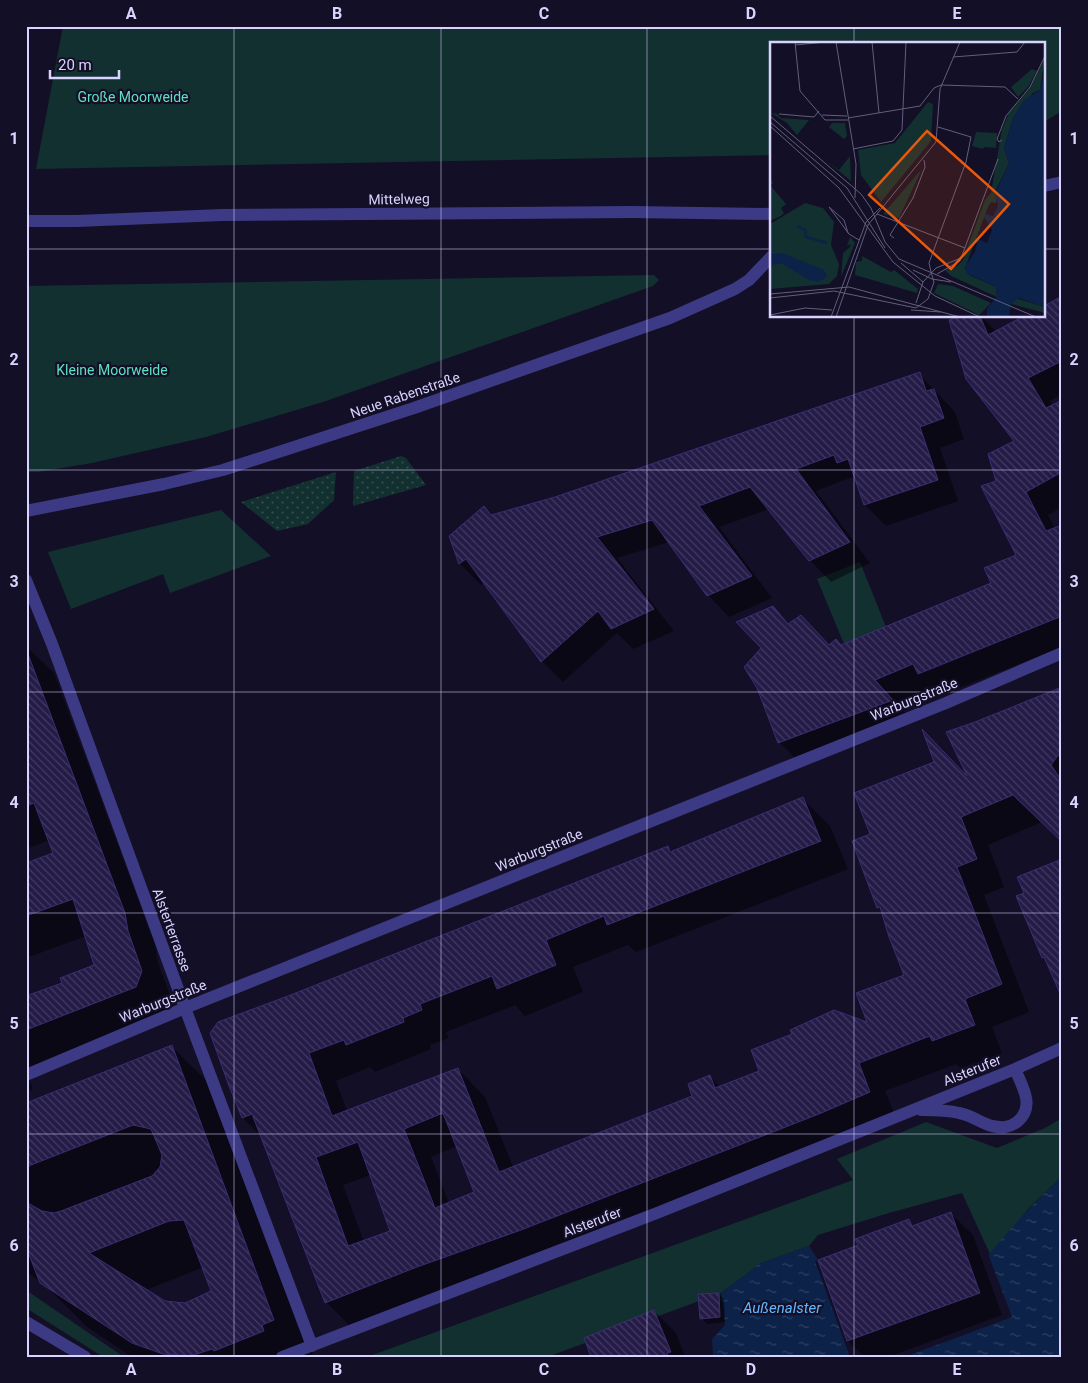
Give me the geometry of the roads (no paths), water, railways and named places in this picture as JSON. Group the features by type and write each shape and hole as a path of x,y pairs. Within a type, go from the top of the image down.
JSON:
{"street":[{"path":"1046,186 1062,182"},
{"name":"Mittelweg","path":"26,221 77,221 222,215 632,212 770,214"},
{"name":"Neue Rabenstraße","path":"26,511 164,484 223,470 414,408 670,318 735,289 749,280 770,258"},
{"name":"Alsterterrasse","path":"26,580 52,644 185,1008 312,1346"},
{"name":"Warburgstraße","path":"26,1075 185,1008 946,703 1062,653"},
{"name":"Alsterufer","path":"282,1357 657,1213 1015,1069 1062,1048"},
{"name":"Alsterufer","path":"912,1110 951,1111 996,1127 1003,1128 1012,1125 1025,1114 1027,1106 1026,1096 1015,1069"},
{"path":"26,1322 85,1357"}],"water":[{"name":"Außenalster","path":"1062,1176 1062,1357 713,1357 712,1339 725,1325 721,1293 761,1263 809,1246 818,1260 847,1341 980,1293 974,1274 1016,1223"}],"park label":[{"name":"Große Moorweide","path":"133,97"},
{"name":"Kleine Moorweide","path":"112,370"}]}
